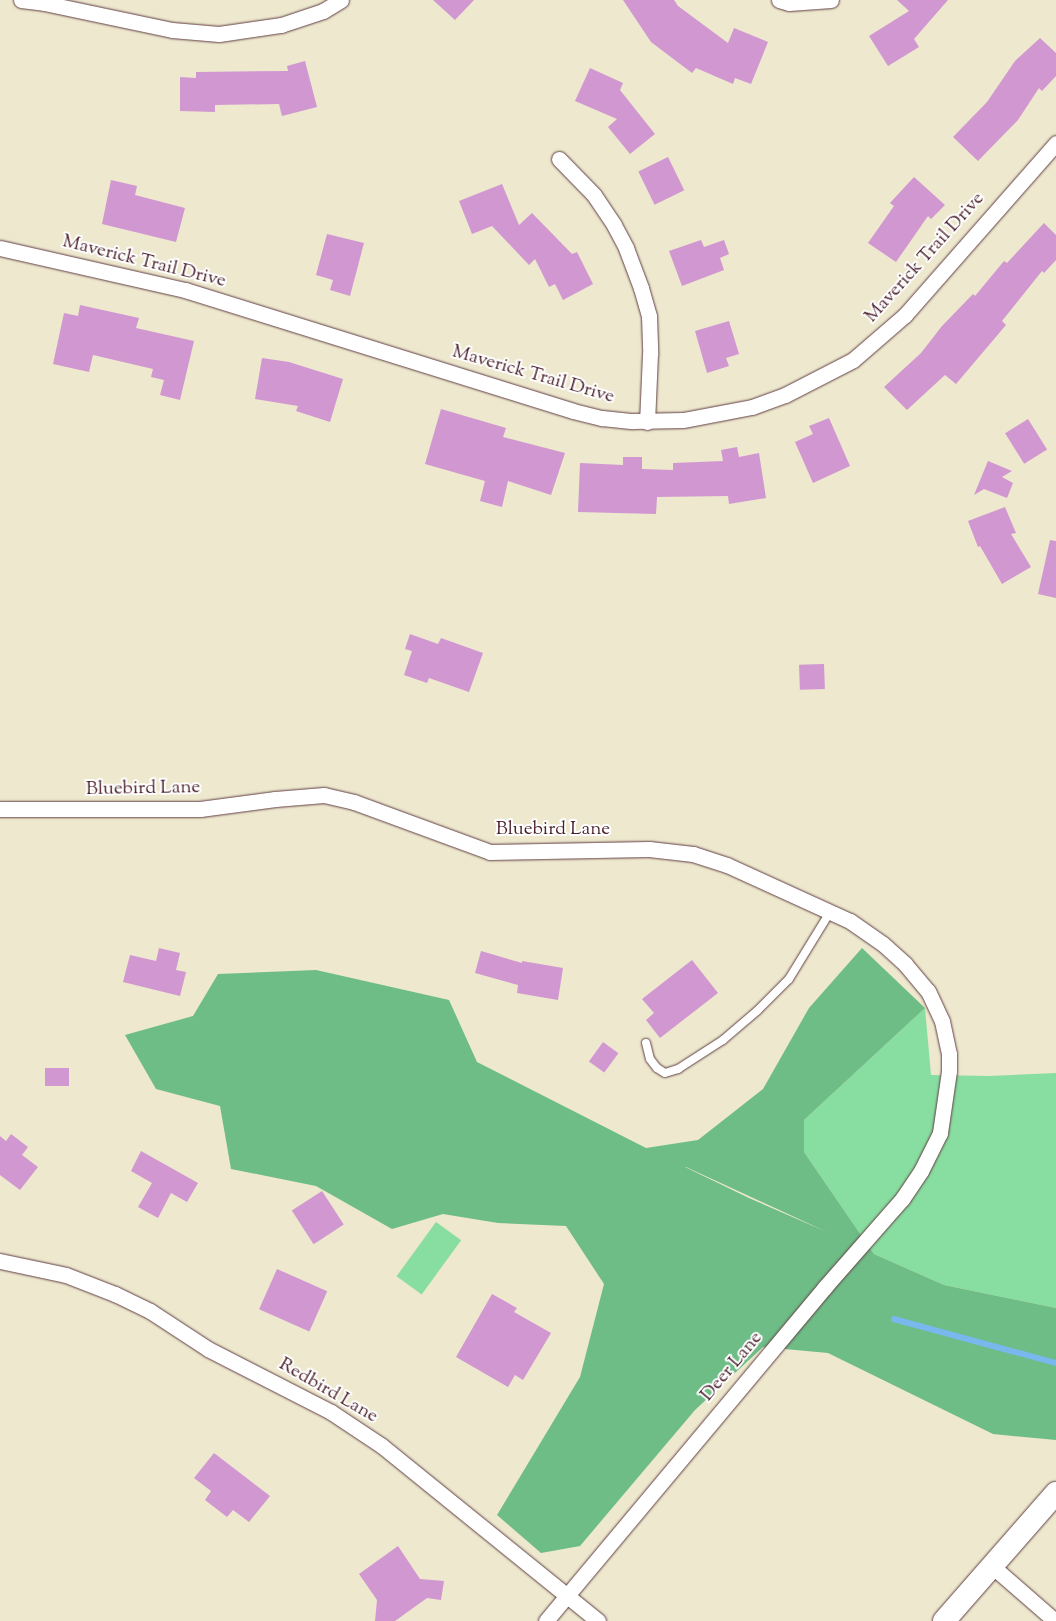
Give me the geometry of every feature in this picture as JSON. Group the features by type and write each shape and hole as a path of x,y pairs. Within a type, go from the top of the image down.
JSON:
{"main road":[{"path":"944,1621 1056,1493"}],"street":[{"path":"21,0 44,2 172,30 219,34 280,25 323,11 341,0"},
{"path":"779,0 789,3 812,3 831,0"},
{"name":"Maverick Trail Drive","path":"0,248 185,290 573,411 602,418 647,422 706,417 752,407 785,395 852,360 905,315 1056,143"},
{"path":"559,159 594,195 614,225 626,248 642,288 649,316 650,354 647,422"},
{"name":"Bluebird Lane","path":"0,809 200,809 275,799 324,795 354,802 490,852 649,850 693,854 727,865 850,921 884,944 905,964 928,991 942,1020 949,1054 946,1098 940,1133"},
{"name":"Deer Lane","path":"546,1621 825,1286 902,1199 921,1171 940,1133"},
{"name":"Redbird Lane","path":"0,1261 66,1275 115,1294 150,1311 208,1349 331,1412 390,1452 598,1621"},
{"path":"992,1566 1055,1621"}],"lane":[{"path":"646,1043 650,1059 656,1068 665,1072 678,1069 723,1040 757,1011 789,978 830,912"}],"green space":[{"path":"862,948 925,1008 804,1120 804,1152 874,1254 944,1285 1056,1308 1056,1440 993,1434 828,1353 763,1347 695,1410 580,1546 541,1553 497,1515 580,1377 604,1284 566,1226 498,1223 443,1214 392,1229 316,1186 231,1169 220,1106 156,1089 125,1035 193,1016 218,974 316,970 449,1000 477,1062 646,1148 698,1140 763,1089 809,1008","holes":["686,1167 827,1232 749,1198"]},
{"path":"925,1008 931,1075 989,1076 1056,1073 1056,1308 944,1285 874,1254 804,1152 804,1120"},
{"path":"436,1222 461,1240 422,1294 397,1276"}],"building":[{"path":"433,0 474,0 455,20"},
{"path":"623,0 674,0 678,6 728,43 734,28 768,42 751,84 735,78 733,84 696,68 692,73 651,42"},
{"path":"897,0 948,0 914,39 919,47 888,66 869,36 909,11"},
{"path":"1040,38 1056,53 1056,76 1042,91 1039,88 1018,120 978,161 953,137 987,102 1015,61"},
{"path":"305,61 317,107 282,116 279,104 215,105 215,112 180,111 180,77 196,78 196,72 288,71 287,66"},
{"path":"590,68 623,83 620,90 655,134 630,154 608,127 617,119 575,101"},
{"path":"668,157 684,190 655,205 638,171"},
{"path":"914,177 945,205 931,219 928,216 896,262 868,243 894,206 890,203"},
{"path":"111,180 137,186 135,195 185,208 176,242 102,224"},
{"path":"502,184 519,225 532,213 572,254 577,252 593,284 563,300 555,284 549,287 535,259 529,265 492,226 472,234 459,201"},
{"path":"1044,223 1056,235 1056,260 1044,273 1042,271 1002,321 1006,325 956,384 945,375 907,410 884,387 921,353 942,326 973,294 975,296 1004,261 1007,263"},
{"path":"327,234 364,243 350,296 330,290 333,280 316,275"},
{"path":"701,240 704,247 724,240 729,254 720,258 724,270 682,286 669,251"},
{"path":"80,305 139,318 136,328 194,341 180,400 160,395 164,380 151,377 153,369 93,355 89,372 53,364 64,313 78,316"},
{"path":"729,321 739,354 726,358 729,366 707,373 695,331"},
{"path":"262,358 289,362 343,379 330,422 296,411 298,406 255,399"},
{"path":"441,409 506,428 503,437 565,453 551,495 508,481 502,507 480,501 485,481 425,464"},
{"path":"829,418 850,466 813,483 795,442 813,434 809,426"},
{"path":"1028,419 1047,450 1024,464 1005,433"},
{"path":"737,447 739,457 759,453 766,498 729,504 728,496 657,497 656,514 578,512 580,463 623,465 623,457 642,457 642,469 673,470 673,463 723,461 721,450"},
{"path":"988,461 1012,471 1002,477 1013,483 1007,498 984,489 974,495"},
{"path":"1005,507 1016,533 1011,534 1031,567 1002,584 980,546 978,547 968,521"},
{"path":"1050,540 1056,541 1056,598 1038,594"},
{"path":"410,634 438,644 441,638 483,653 469,692 429,678 427,683 404,675 412,651 405,649"},
{"path":"824,664 825,689 800,690 799,665"},
{"path":"159,948 180,953 176,970 186,972 180,996 123,982 130,955 156,961"},
{"path":"481,951 522,963 522,961 563,968 558,1000 517,993 518,985 475,973"},
{"path":"692,960 718,993 660,1038 646,1020 654,1013 642,999"},
{"path":"603,1042 618,1053 604,1073 589,1061"},
{"path":"45,1068 69,1068 69,1086 45,1086"},
{"path":"11,1134 28,1147 22,1155 38,1167 20,1190 0,1175 0,1136 6,1141"},
{"path":"141,1151 198,1183 187,1202 171,1193 158,1218 138,1207 152,1183 131,1171"},
{"path":"322,1191 344,1225 314,1244 292,1211"},
{"path":"277,1269 327,1291 309,1332 259,1309"},
{"path":"492,1294 517,1308 514,1312 551,1333 523,1380 515,1375 508,1387 456,1357"},
{"path":"214,1453 270,1496 249,1522 233,1510 227,1517 205,1500 211,1491 194,1478"},
{"path":"398,1546 420,1579 444,1581 441,1600 427,1598 395,1621 375,1621 377,1600 359,1574"}],"waterway":[{"path":"894,1319 1056,1363"}]}
